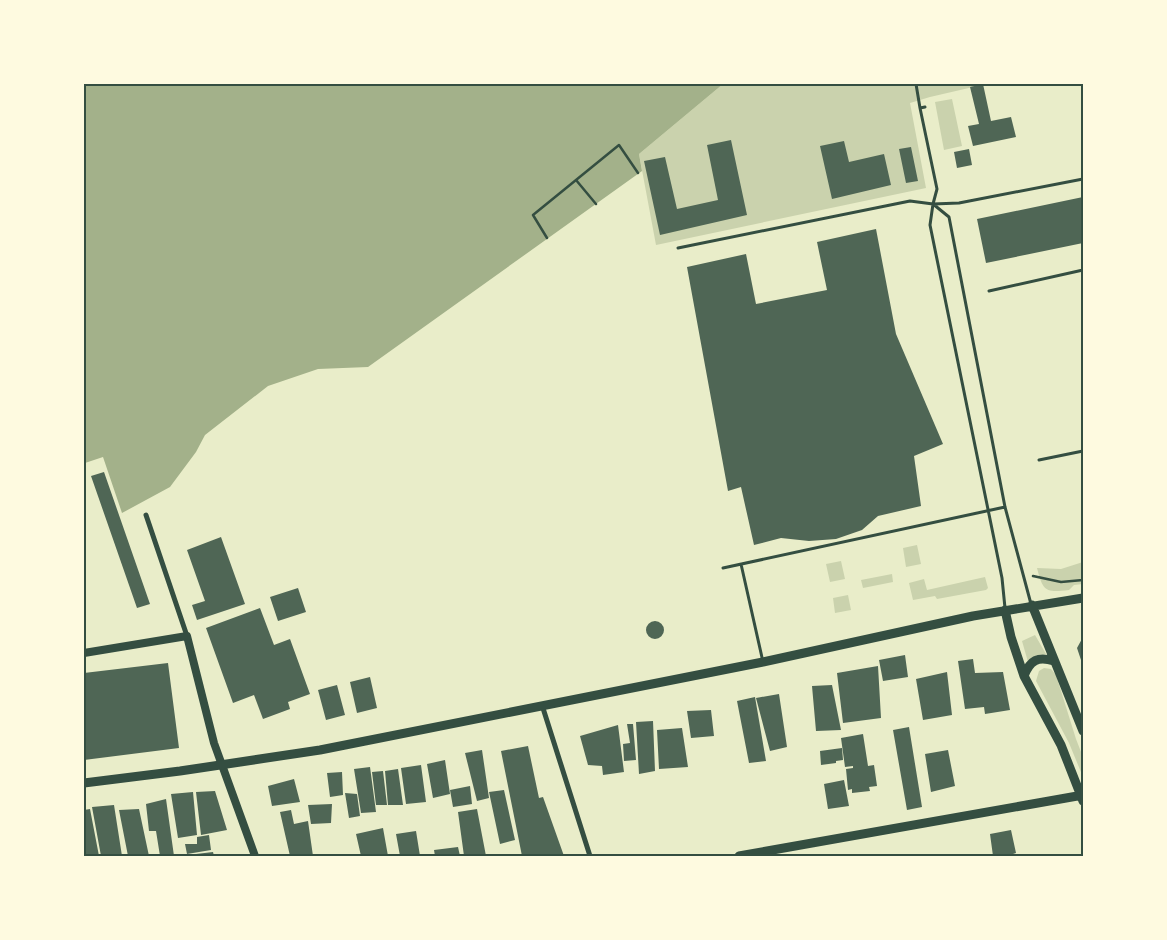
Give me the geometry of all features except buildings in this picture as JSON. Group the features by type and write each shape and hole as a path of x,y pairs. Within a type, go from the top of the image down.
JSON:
{"main road":[{"path":"84,783 320,750 763,662 1005,610 1083,598"},
{"path":"1032,605 1083,731"},
{"path":"739,856 1083,797 1061,745 1024,676 1011,637 1005,610"},
{"path":"1024,676 1027,667 1035,660 1045,658 1054,661"}],"street":[{"path":"146,515 187,636 214,743 255,856"},
{"path":"84,653 187,636"},
{"path":"542,705 590,856"}],"lane":[{"path":"916,84 937,190 930,225 1002,578 1005,610"},
{"path":"678,248 910,201 933,204 959,203 1083,179"},
{"path":"933,204 950,217 1006,507 1032,605"},
{"path":"989,291 1083,270"},
{"path":"1038,460 1083,451"},
{"path":"723,568 1006,507"},
{"path":"741,564 763,662"}],"path":[{"path":"547,238 532,215 619,145 638,173"},
{"path":"576,180 596,204"},
{"path":"1022,573 1061,582 1083,580"}],"shaded area":[{"path":"84,84 723,84 639,154 642,171 368,367 318,369 268,386 205,435 196,452 170,487 122,513 103,457 85,463 84,458"},
{"path":"723,84 986,84 910,103 926,188 656,245 639,154"},
{"path":"952,99 962,146 944,150 935,102"},
{"path":"917,545 921,564 906,567 903,548"},
{"path":"841,561 845,579 830,582 826,564"},
{"path":"1083,562 1083,584 1074,585 1069,590 1055,591 1046,589 1043,586 1037,568 1061,569"},
{"path":"892,574 893,582 863,588 861,580"},
{"path":"985,577 988,588 986,590 937,599 935,596 913,600 909,583 924,579 927,590"},
{"path":"848,595 851,610 835,613 833,598"},
{"path":"1035,635 1046,654 1037,655 1028,662 1022,641"},
{"path":"1044,668 1051,669 1056,675 1083,757 1083,777 1069,743 1036,681 1039,671"}]}
